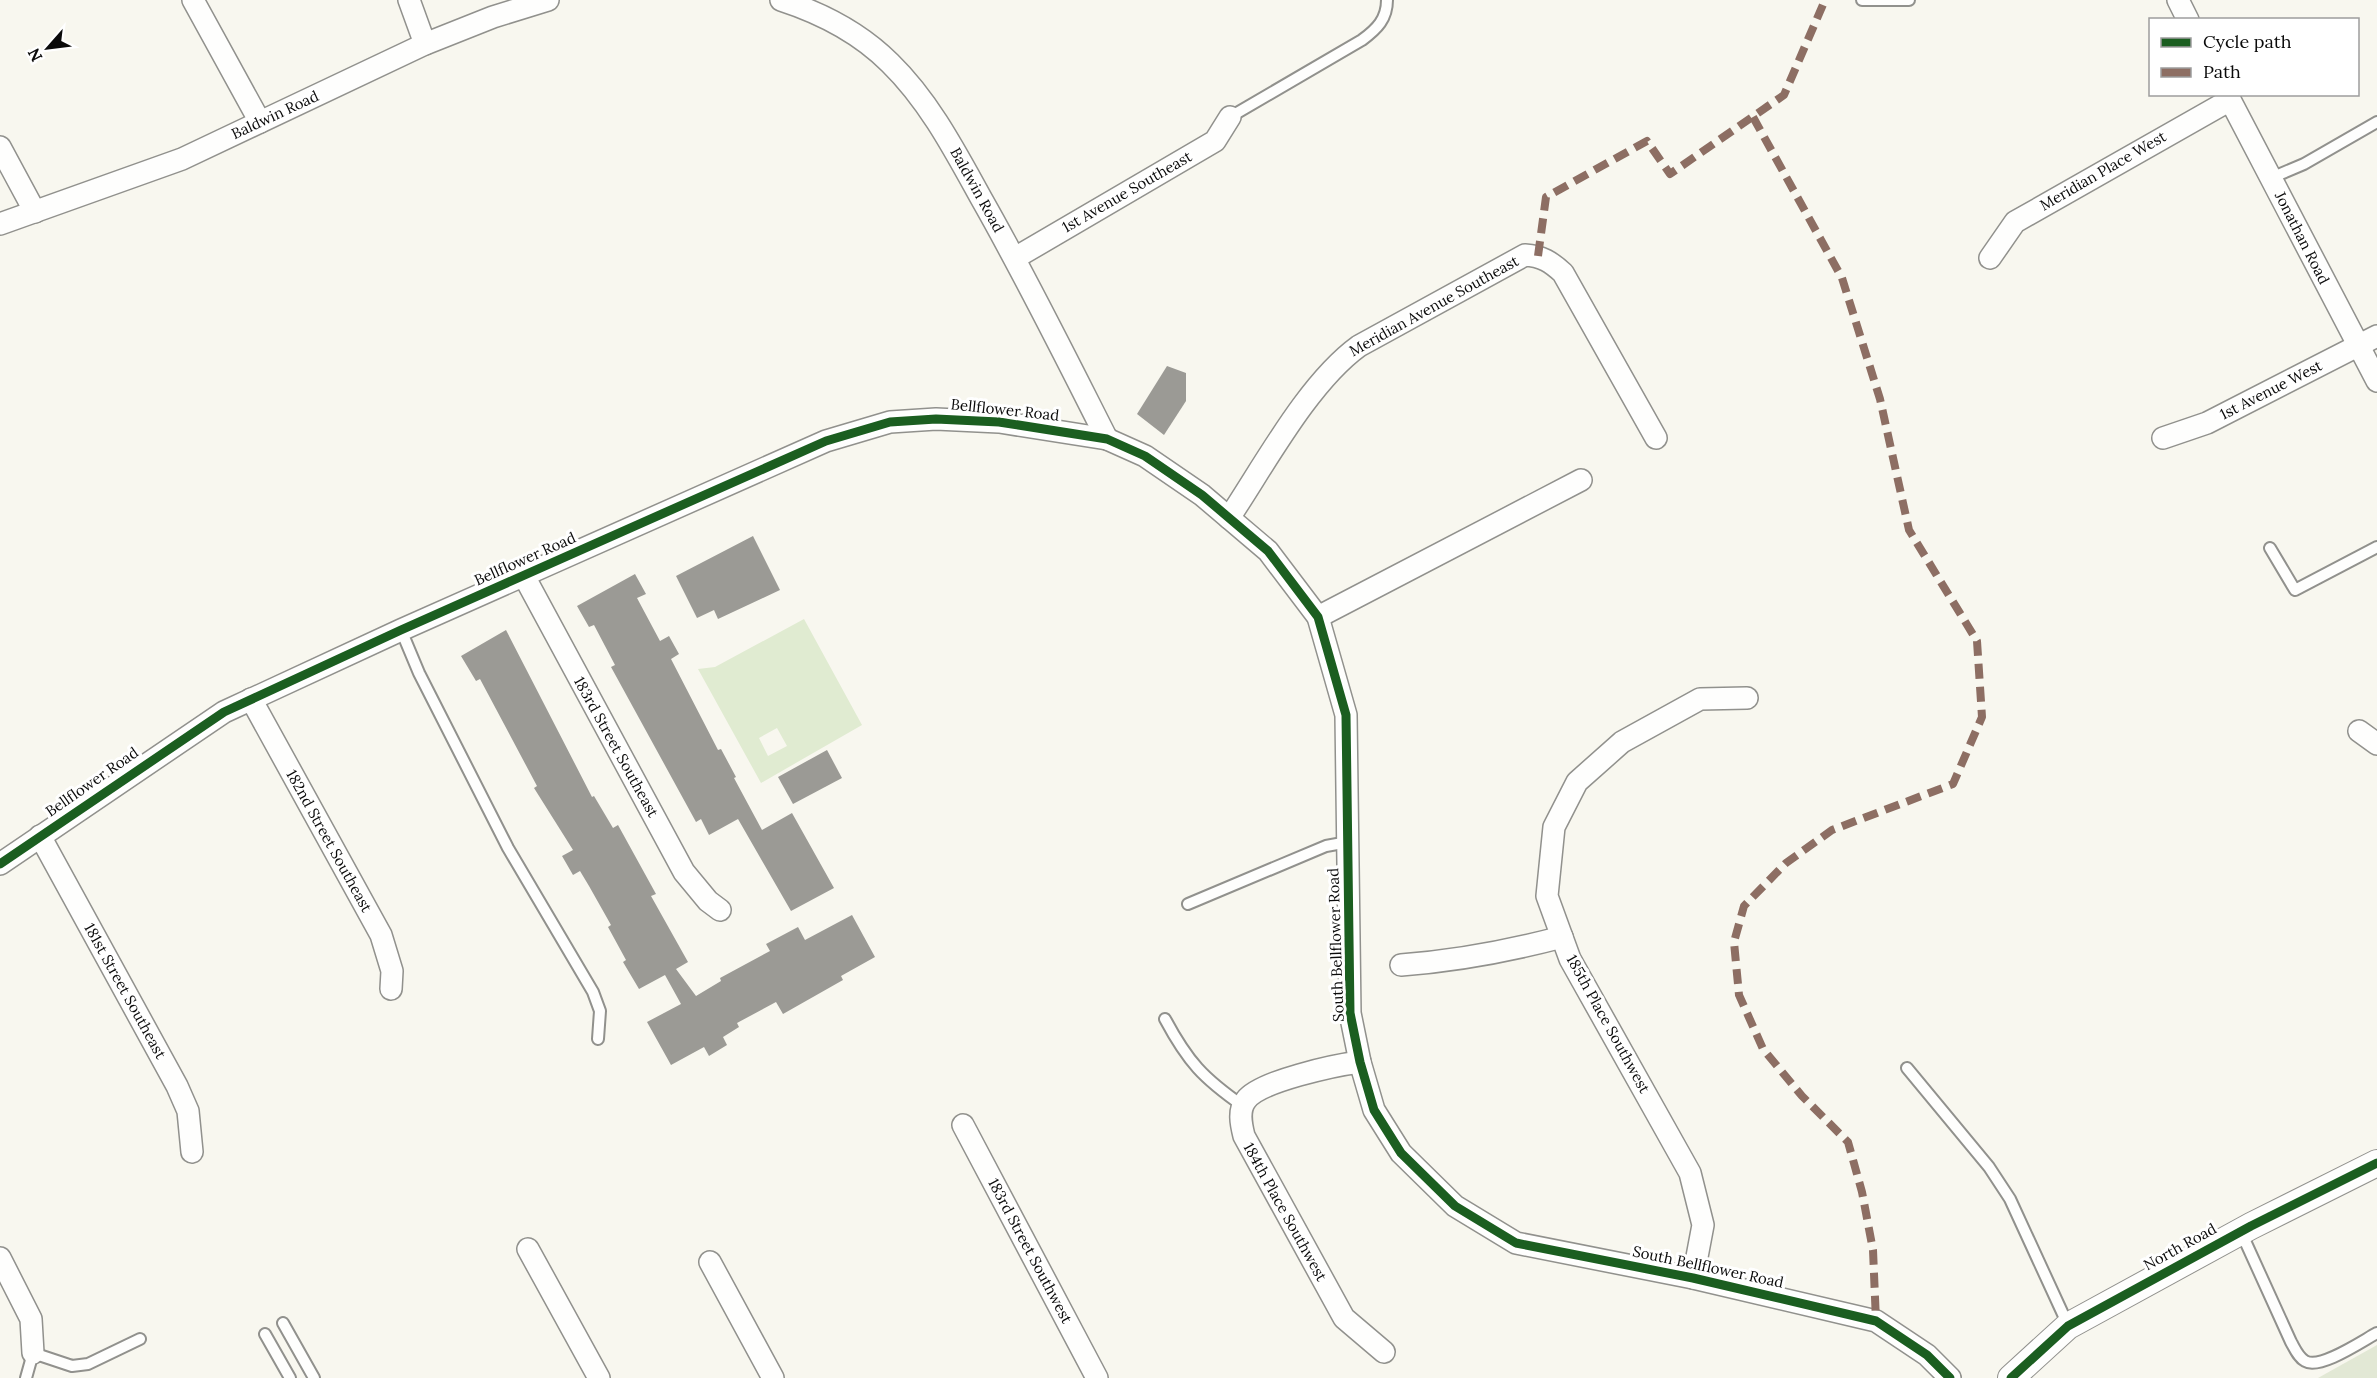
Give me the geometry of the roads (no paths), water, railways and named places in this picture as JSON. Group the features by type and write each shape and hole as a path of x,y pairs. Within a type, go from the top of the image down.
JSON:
{"street":[{"path":"192,0 260,122"},
{"path":"409,0 425,44"},
{"name":"Baldwin Road","path":"0,224 182,159 425,44 517,5 548,0"},
{"name":"Baldwin Road","path":"781,0 799,6 857,34 909,82 947,136 1015,258 1107,440"},
{"name":"Jonathan Road","path":"2229,97 2377,381"},
{"name":"Meridian Place West","path":"1990,258 2015,222 2229,97"},
{"name":"1st Avenue Southeast","path":"1015,258 1215,141 1230,117"},
{"path":"0,147 34,212"},
{"name":"Meridian Avenue Southeast","path":"1229,518 1316,388 1341,359 1359,346 1525,255 1538,256 1551,262 1563,273 1656,438"},
{"name":"1st Avenue West","path":"2163,438 2207,423 2377,336"},
{"name":"Bellflower Road","path":"0,864 198,727 251,699 816,445 858,429 890,422 936,419 999,422 1107,440"},
{"name":"South Bellflower Road","path":"1107,440 1145,456 1202,495 1268,551 1318,616 1346,715 1350,1013 1360,1062 1374,1110 1401,1153 1455,1206 1516,1243 1693,1278 1876,1321 1927,1355 1950,1378"},
{"path":"1318,616 1581,480"},
{"name":"183rd Street Southeast","path":"524,576 684,872 708,901 720,910"},
{"name":"185th Place Southwest","path":"1693,1278 1703,1225 1690,1173 1570,959 1547,896 1554,827 1577,782 1622,742 1700,699 1747,698"},
{"name":"182nd Street Southeast","path":"251,699 381,935 392,971 391,989"},
{"path":"2359,731 2377,744"},
{"name":"181st Street Southeast","path":"40,836 177,1086 188,1111 192,1152"},
{"path":"1401,965 1442,963 1505,952 1562,937"},
{"path":"1244,1106 1246,1100 1263,1088 1333,1065 1360,1062"},
{"name":"184th Place Southwest","path":"1244,1106 1240,1117 1244,1136 1344,1318 1384,1352"},
{"name":"183rd Street Southwest","path":"963,1125 1098,1378"},
{"name":"North Road","path":"2010,1378 2068,1326 2241,1232 2377,1163"},
{"path":"528,1249 599,1378"},
{"path":"0,1258 31,1319 33,1353"},
{"path":"710,1262 773,1378"}],"lane":[{"path":"1230,117 1362,40 1375,30 1387,14 1387,0"},
{"path":"1862,0 1909,0"},
{"path":"2271,178 2304,164 2377,122"},
{"path":"2270,548 2295,590 2377,547"},
{"path":"401,630 419,673 508,848 593,992 600,1011 598,1039"},
{"path":"1188,904 1326,846 1348,842"},
{"path":"1165,1019 1192,1064 1211,1083 1244,1106"},
{"path":"1907,1068 1989,1167 2010,1199 2068,1326"},
{"path":"2241,1232 2291,1342 2298,1356 2306,1363 2321,1364 2377,1333"},
{"path":"283,1323 314,1378"},
{"path":"265,1334 290,1378"},
{"path":"26,1378 33,1353 72,1366 88,1364 140,1339"}]}
